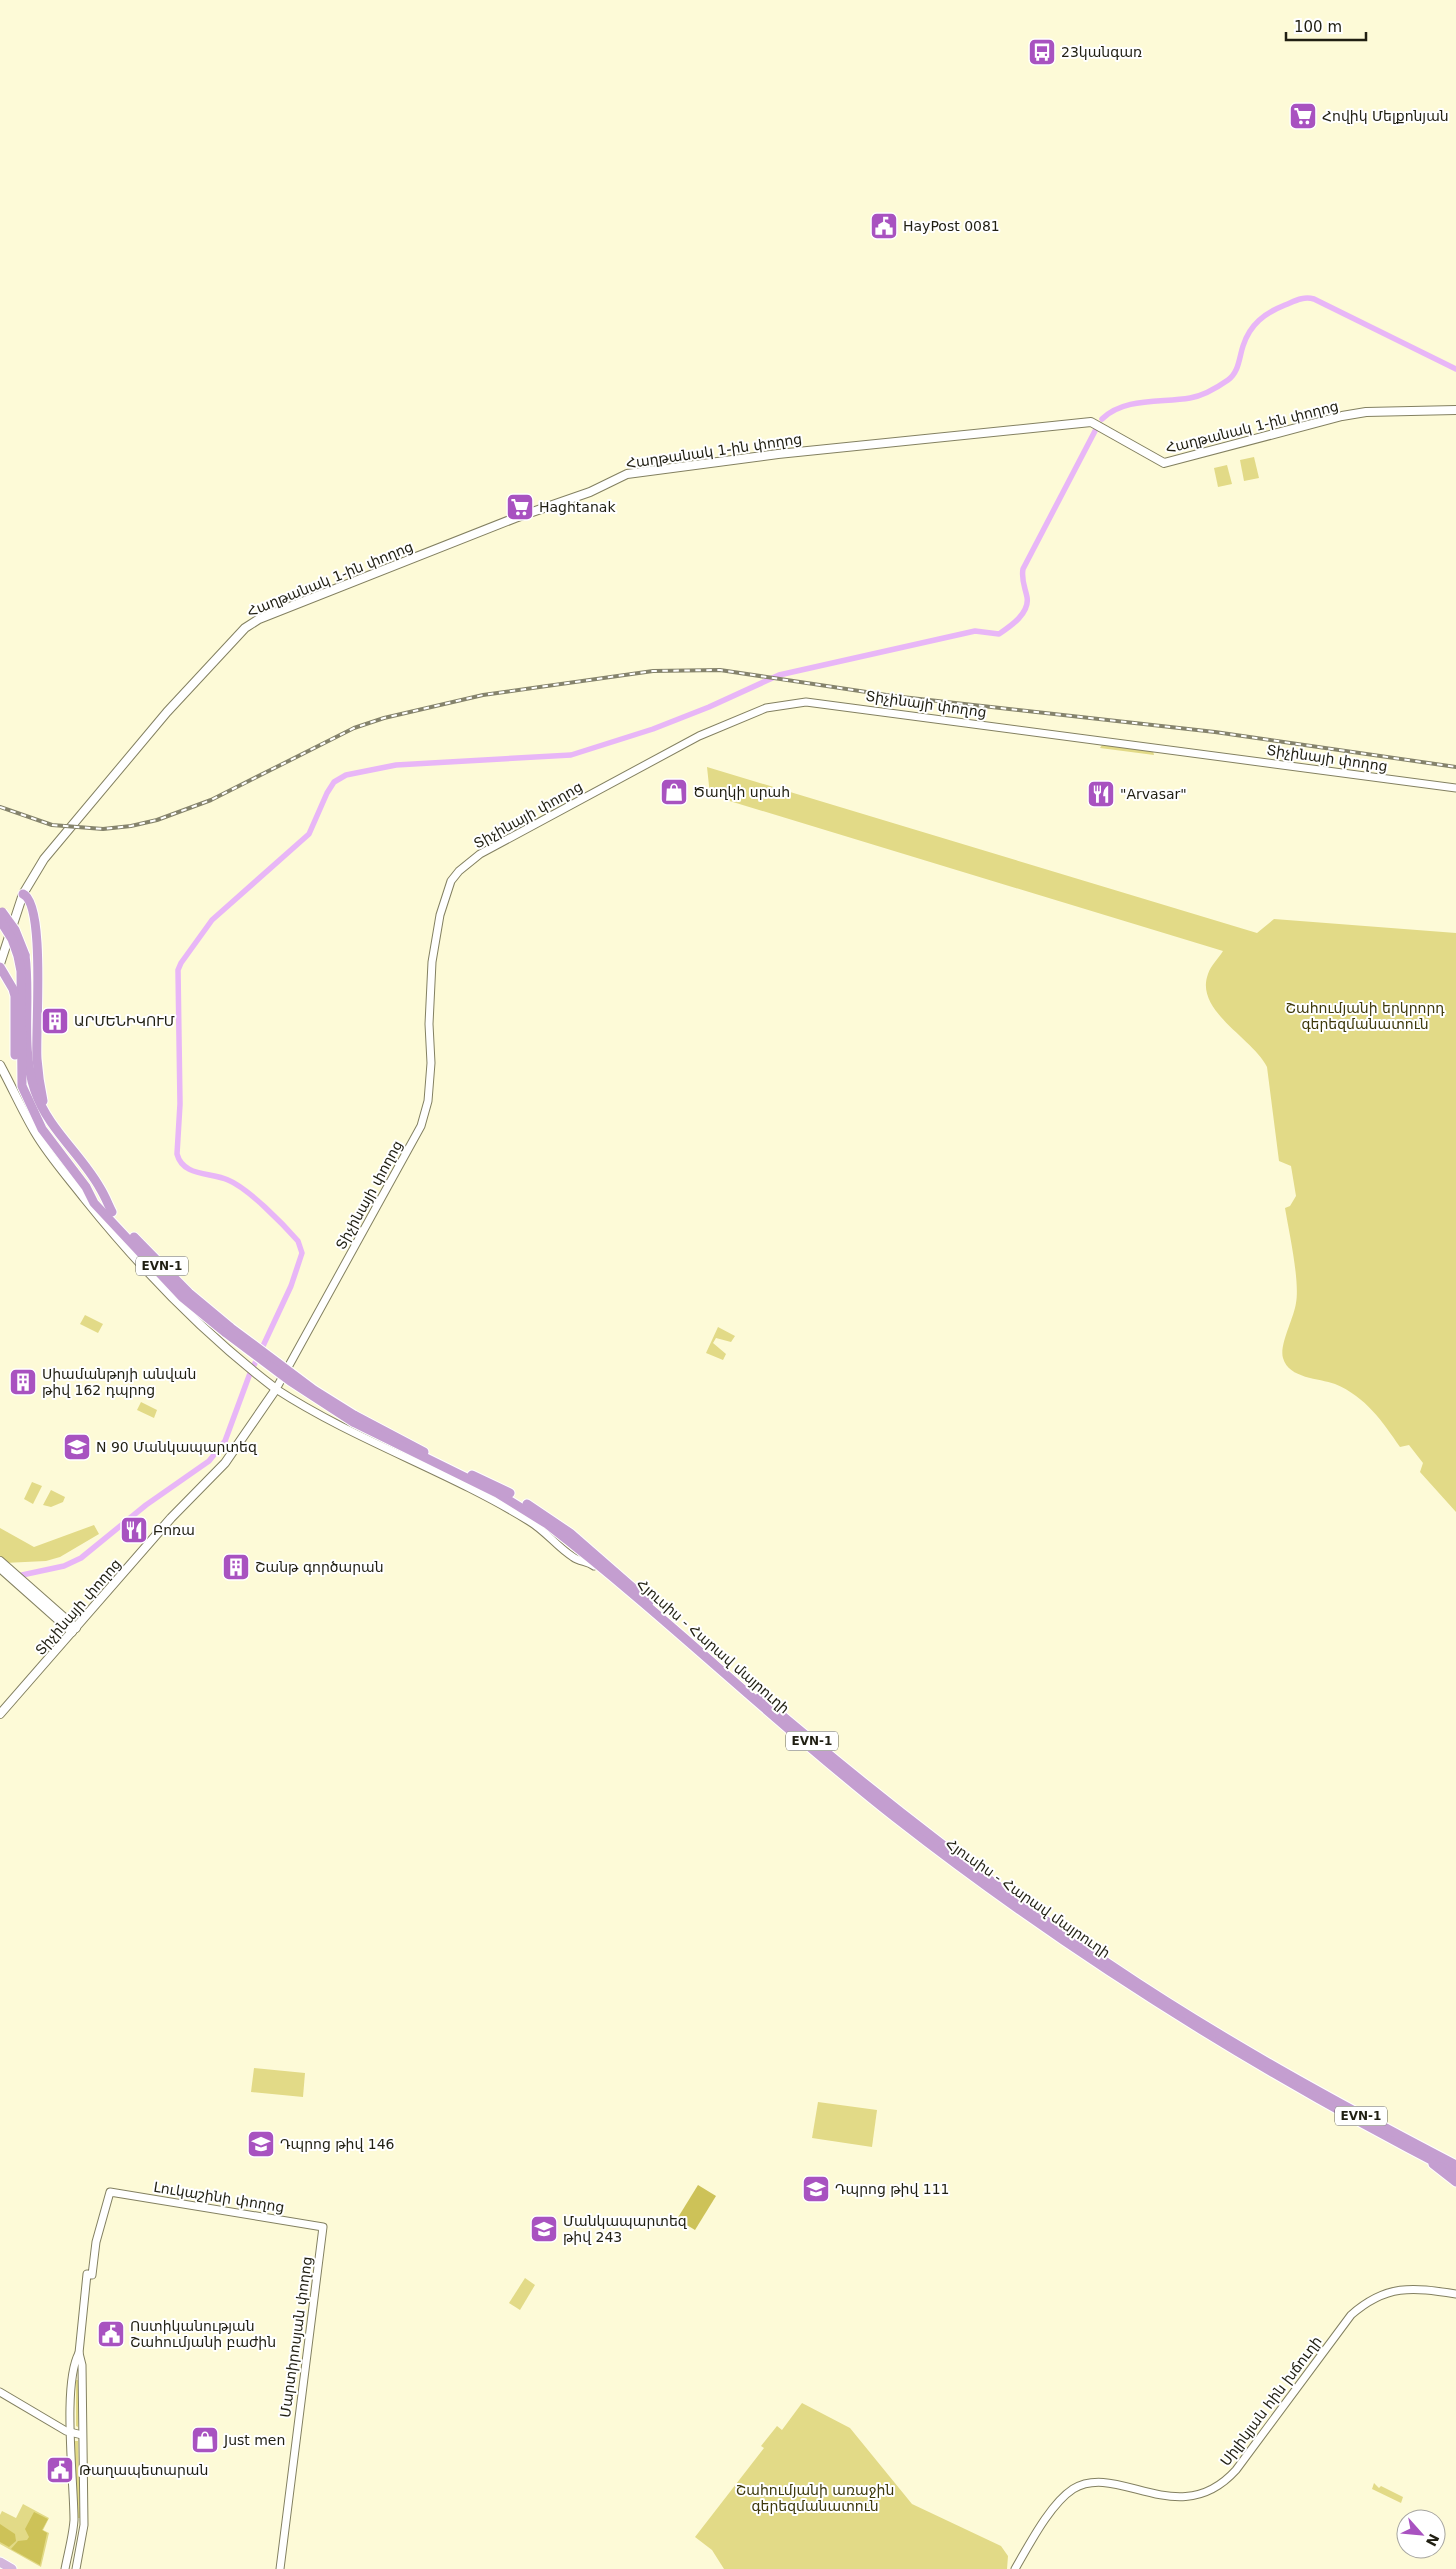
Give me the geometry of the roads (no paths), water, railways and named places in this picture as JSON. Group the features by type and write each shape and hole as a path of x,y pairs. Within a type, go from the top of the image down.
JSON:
{"highway":[{"path":"23,894 28,896 32,906 37,944 36,1050 40,1084 47,1116"},
{"name":"Հյուսիս - Հարավ մայրուղի","path":"1,915 22,956 28,1000 28,1060 35,1092 47,1116 100,1188 112,1212 189,1293 228,1330 290,1382 353,1418 497,1493 554,1529 865,1793 1029,1918 1212,2038 1352,2119 1456,2173"},
{"name":"Հյուսիս - Հարավ մայրուղի","path":"22,956 22,1086 42,1129 86,1187 94,1203 182,1297 228,1330"},
{"path":"0,965 13,989 16,1075 22,1086"},
{"path":"85,1199 94,1203"},
{"name":"Հյուսիս - Հարավ մայրուղի","path":"94,1203 112,1212"},
{"name":"Հյուսիս - Հարավ մայրուղի","path":"353,1418 498,1487 540,1511 570,1533 770,1705 901,1813 999,1888 1108,1964 1243,2049 1342,2106 1454,2163"},
{"path":"1428,2158 1438,2170 1456,2182"}],"main road":[{"name":"Հաղթանակ 1-ին փողոց","path":"0,965 23,894 48,853 201,673 245,628 259,619 466,537 590,492 627,474 778,454 1091,422 1164,463 1342,416 1366,412 1456,410"},
{"path":"0,1065 35,1132 85,1199 148,1273 244,1364 276,1389"},
{"name":"Տիչինայի փողոց","path":"0,1714 179,1509 225,1464 276,1389"},
{"path":"0,1561 74,1630"},
{"path":"0,1568 74,1630"},
{"path":"0,2562 12,2569"}],"street":[{"name":"Տիչինայի փողոց","path":"276,1389 421,1126 428,1101 431,1064 428,1024 432,962 440,915 452,881 459,871 480,854 698,736 766,708 806,702 1456,788"},
{"path":"276,1389 376,1445 523,1517 540,1528 574,1558 587,1561 613,1579"},
{"path":"554,1529 570,1546 574,1558"},
{"name":"Լուկաշինի փողոց","path":"79,2354 89,2274 110,2192 324,2227"},
{"name":"Մարտիրոսյան փողոց","path":"280,2569 324,2227"},
{"name":"Սիլիկյան հին խճուղի","path":"1015,2569 1056,2505 1076,2488 1098,2483 1122,2486 1152,2495 1187,2496 1208,2493 1219,2486 1236,2470 1351,2314 1376,2296 1399,2289 1456,2294"},
{"path":"65,2569 74,2522 71,2432 73,2364 79,2354"},
{"path":"76,2569 84,2525 79,2354"},
{"path":"0,2392 71,2432 82,2434"},
{"path":"74,2522 84,2525"}],"waterway":[{"path":"1102,419 1121,407 1144,402 1195,397 1220,385 1232,377 1246,338 1259,320 1278,308 1292,302 1310,298 1456,369"},
{"path":"22,1575 64,1566 81,1558 146,1505 209,1461 225,1441 249,1376 291,1286 302,1253 298,1241 275,1216 236,1184 228,1180 198,1173 185,1167 177,1154 180,1104 178,970 212,920 309,834 327,793 334,782 346,775 396,765 571,755 653,729 709,707 779,675 975,631 999,634 1019,618 1026,608 1027,597 1023,580 1023,569 1095,431"}],"railway":[{"path":"0,807 52,825 103,829 131,826 157,820 211,800 354,728 384,718 483,695 653,671 720,670 893,696 1215,732 1456,767"}],"place":[{"name":"23կանգառ","path":"1042,52"},
{"name":"Հովիկ Մելքոնյան","path":"1303,116"},
{"name":"HayPost 0081","path":"884,226"},
{"name":"Haghtanak","path":"520,507"},
{"name":"Ծաղկի սրահ","path":"674,792"},
{"name":"\"Arvasar\"","path":"1101,794"},
{"name":"ԱՐՄԵՆԻԿՈՒՄ","path":"55,1021"},
{"name":"Սիամանթոյի անվան թիվ 162 դպրոց","path":"23,1382"},
{"name":"N 90 Մանկապարտեզ","path":"77,1447"},
{"name":"Բոռա","path":"134,1530"},
{"name":"Շանթ գործարան","path":"236,1567"},
{"name":"Դպրոց թիվ 146","path":"261,2144"},
{"name":"Դպրոց թիվ 111","path":"816,2189"},
{"name":"Մանկապարտեզ թիվ 243","path":"544,2229"},
{"name":"Ոստիկանության Շահումյանի բաժին","path":"111,2334"},
{"name":"Just men","path":"205,2440"},
{"name":"Թաղապետարան","path":"60,2470"}],"park label":[{"name":"Շահումյանի երկրորդ գերեզմանատուն","path":"1365,1016"},
{"name":"Շահումյանի առաջին գերեզմանատուն","path":"815,2498"}]}
